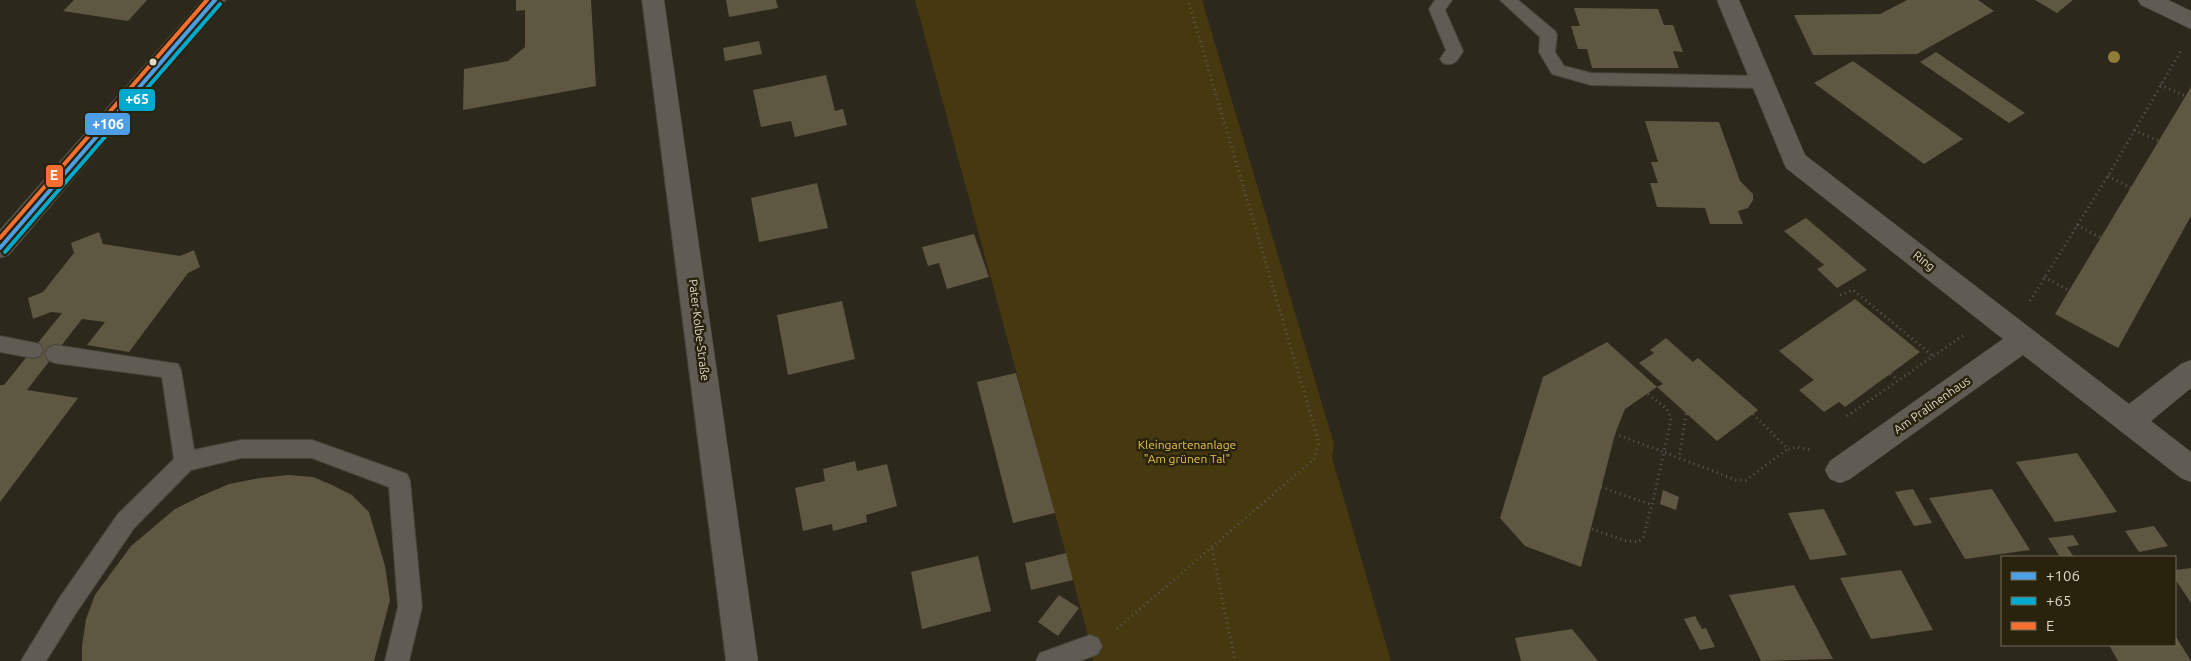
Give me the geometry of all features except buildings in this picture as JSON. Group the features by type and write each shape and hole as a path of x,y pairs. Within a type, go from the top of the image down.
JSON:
{"street":[{"path":"0,248 215,0"},
{"name":"Pater-Kolbe-Straße","path":"653,0 742,661"},
{"name":"Ring","path":"1728,0 1795,161 2191,469"},
{"path":"2149,0 2189,31"},
{"name":"Am Pralinenhaus","path":"1840,470 2024,339"},
{"path":"2129,421 2191,372"}],"lane":[{"path":"1444,0 1437,9 1455,51 1449,60"},
{"path":"1508,0 1549,36 1547,52 1558,70 1591,79 1762,82"},
{"path":"0,344 33,350"},
{"path":"55,354 171,370 185,462"},
{"path":"33,661 68,605 126,521 185,462 241,450 312,449 398,481 410,607 397,661"},
{"path":"1048,661 1090,646"}],"path":[{"path":"1090,646 1104,641 1314,459 1319,443 1188,0"},
{"path":"2029,303 2108,176 2189,31"},
{"path":"2160,85 2186,96"},
{"path":"2134,130 2159,141"},
{"path":"2108,176 2131,188"},
{"path":"2077,226 2101,238"},
{"path":"2044,277 2070,291"},
{"path":"1840,295 1853,290 1933,356"},
{"path":"1847,416 1964,334"},
{"path":"1890,374 1898,380"},
{"path":"1592,529 1626,541 1638,542 1643,538 1652,506 1670,419 1667,409 1648,394"},
{"path":"1679,458 1686,414"},
{"path":"1753,414 1788,448"},
{"path":"1615,434 1736,480 1746,480 1788,448 1797,447 1813,451 1840,470"},
{"path":"1601,487 1652,506"},
{"path":"1212,548 1235,661"}],"green space":[{"name":"Kleingartenanlage \"Am grünen Tal\"","path":"915,0 1202,0 1334,444 1332,458 1391,661 1093,661 1087,631"}],"transit line":[{"name":"E","path":"0,238 207,0"},
{"name":"+106","path":"0,248 215,0"},
{"name":"+65","path":"5,252 220,4"}]}
